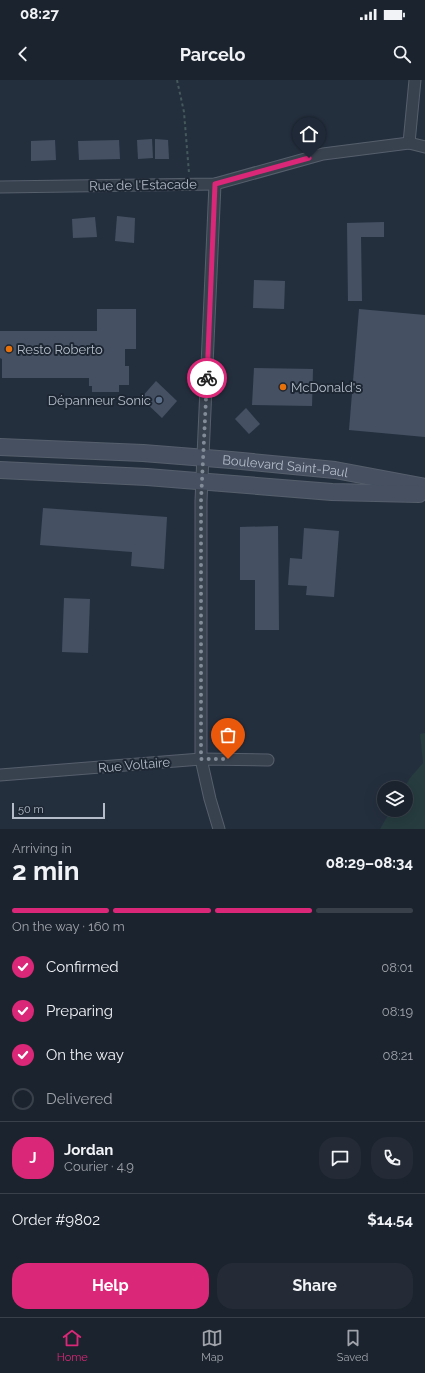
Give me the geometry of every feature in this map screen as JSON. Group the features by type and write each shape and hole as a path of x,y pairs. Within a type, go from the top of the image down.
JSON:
{"main road":[{"name":"Boulevard Saint-Paul","path":"0,447 143,453 334,470 425,487"},
{"name":"Boulevard Saint-Paul","path":"0,470 72,472 332,492 425,494"}],"street":[{"path":"409,144 415,80"},
{"name":"Rue de l'Estacade","path":"0,187 215,184 323,154 409,144 425,147"},
{"path":"215,184 202,481 201,759 210,799 219,829"},
{"name":"Rue Voltaire","path":"0,775 201,759 268,760"}],"path":[{"path":"177,80 184,112 189,185"}],"green space":[{"path":"425,733 425,829 380,829 387,817 413,817 413,781 408,781 423,763 420,734"}],"building":[{"path":"152,139 153,158 138,159 137,140"},
{"path":"155,139 168,140 169,159 155,159"},
{"path":"55,140 56,160 31,161 31,141"},
{"path":"119,140 120,159 79,160 78,141"},
{"path":"117,216 135,218 134,243 115,241"},
{"path":"95,217 97,237 73,238 72,219"},
{"path":"384,222 384,237 361,237 362,301 348,301 347,223"},
{"path":"254,280 285,281 284,309 253,308"},
{"path":"97,309 136,309 136,349 125,349 125,366 129,366 129,385 119,385 119,392 92,392 92,386 89,386 89,378 2,378 0,331 97,331"},
{"path":"359,309 425,315 425,437 349,430"},
{"name":"McDonald's","path":"254,368 313,369 312,406 252,405"},
{"name":"Dépanneur Sonic","path":"156,381 177,401 162,418 141,398"},
{"path":"246,408 260,424 249,434 235,419"},
{"path":"43,508 167,517 164,569 131,566 132,552 40,545"},
{"path":"278,526 279,630 255,630 255,580 240,580 240,527"},
{"path":"304,528 339,531 334,597 306,595 307,586 288,585 290,558 302,559"},
{"path":"64,598 90,599 88,653 62,652"}],"way so far":[{"path":"207,378 201,501 201,759 228,759"}],"place":[{"name":"Resto Roberto","path":"9,349"},
{"name":"McDonald's","path":"283,387"},
{"name":"Dépanneur Sonic","path":"159,400"}],"route":[{"path":"207,378 215,184 309,158"}]}
